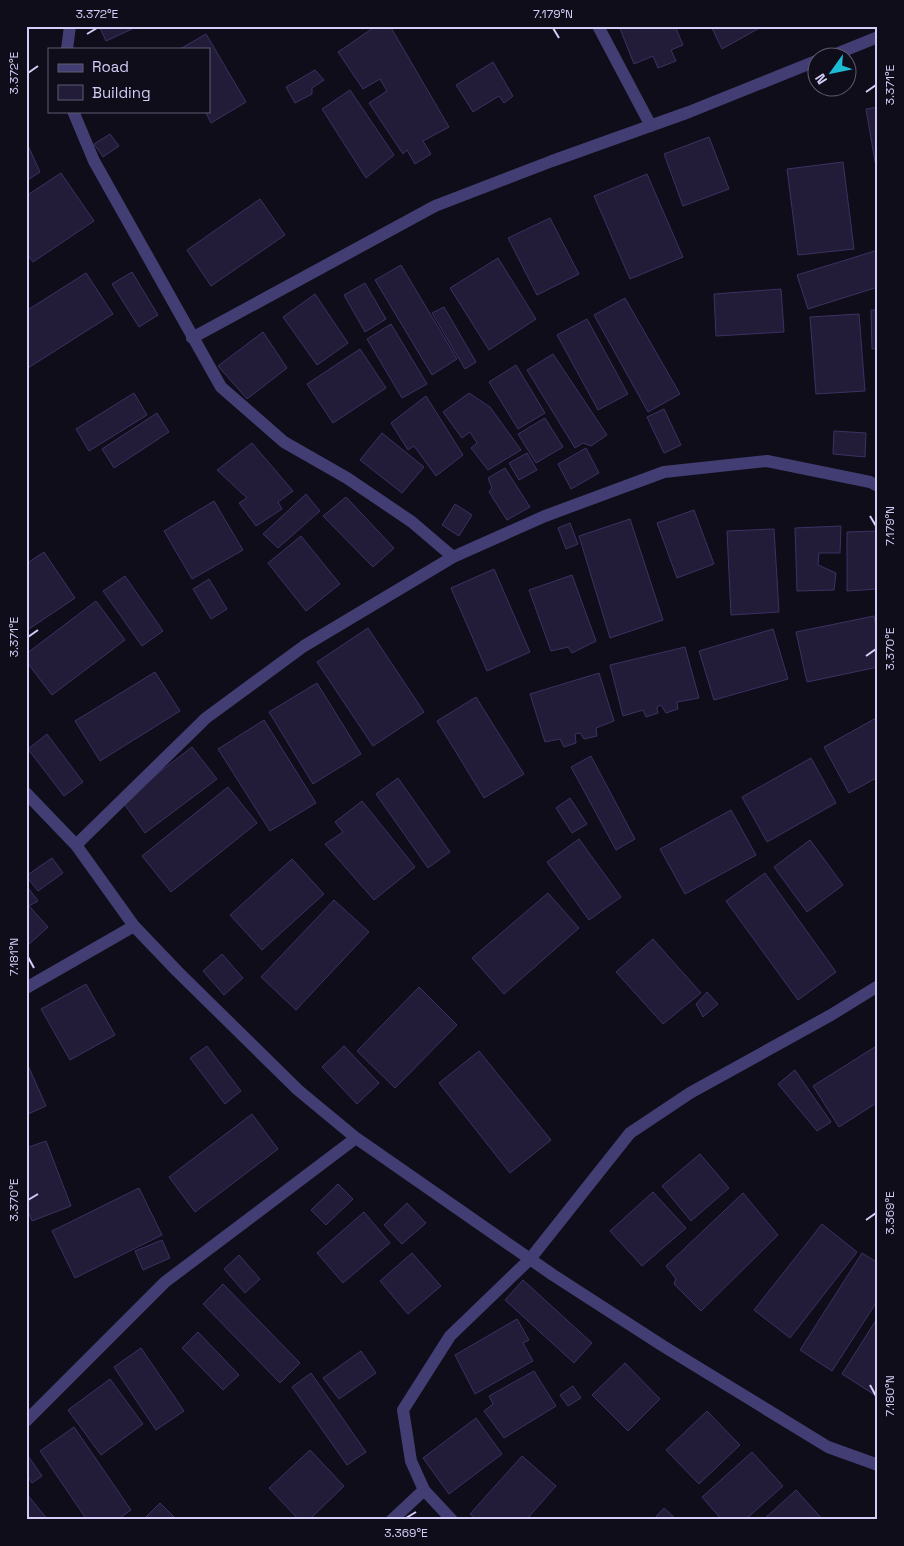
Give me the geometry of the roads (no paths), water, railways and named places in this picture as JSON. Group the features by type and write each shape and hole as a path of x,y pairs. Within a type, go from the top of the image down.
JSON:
{"street":[{"path":"67,48 70,26"},
{"path":"598,26 651,126"},
{"path":"851,48 878,37"},
{"path":"192,338 435,206 651,126 806,65"},
{"path":"73,112 94,161 221,387 253,417 284,442 347,478 412,522 453,556"},
{"path":"76,845 206,718 304,646 453,556 545,516 664,472 766,461 870,482 878,486"},
{"path":"26,793 76,845 134,926 233,1028 298,1090 356,1138 530,1259 663,1346 828,1447 878,1465"},
{"path":"26,988 134,926"},
{"path":"452,1520 424,1490 411,1461 403,1410 450,1336 530,1259 630,1132 690,1093 831,1015 878,986"},
{"path":"26,1421 165,1282 356,1138"},
{"path":"392,1520 424,1490"}]}
